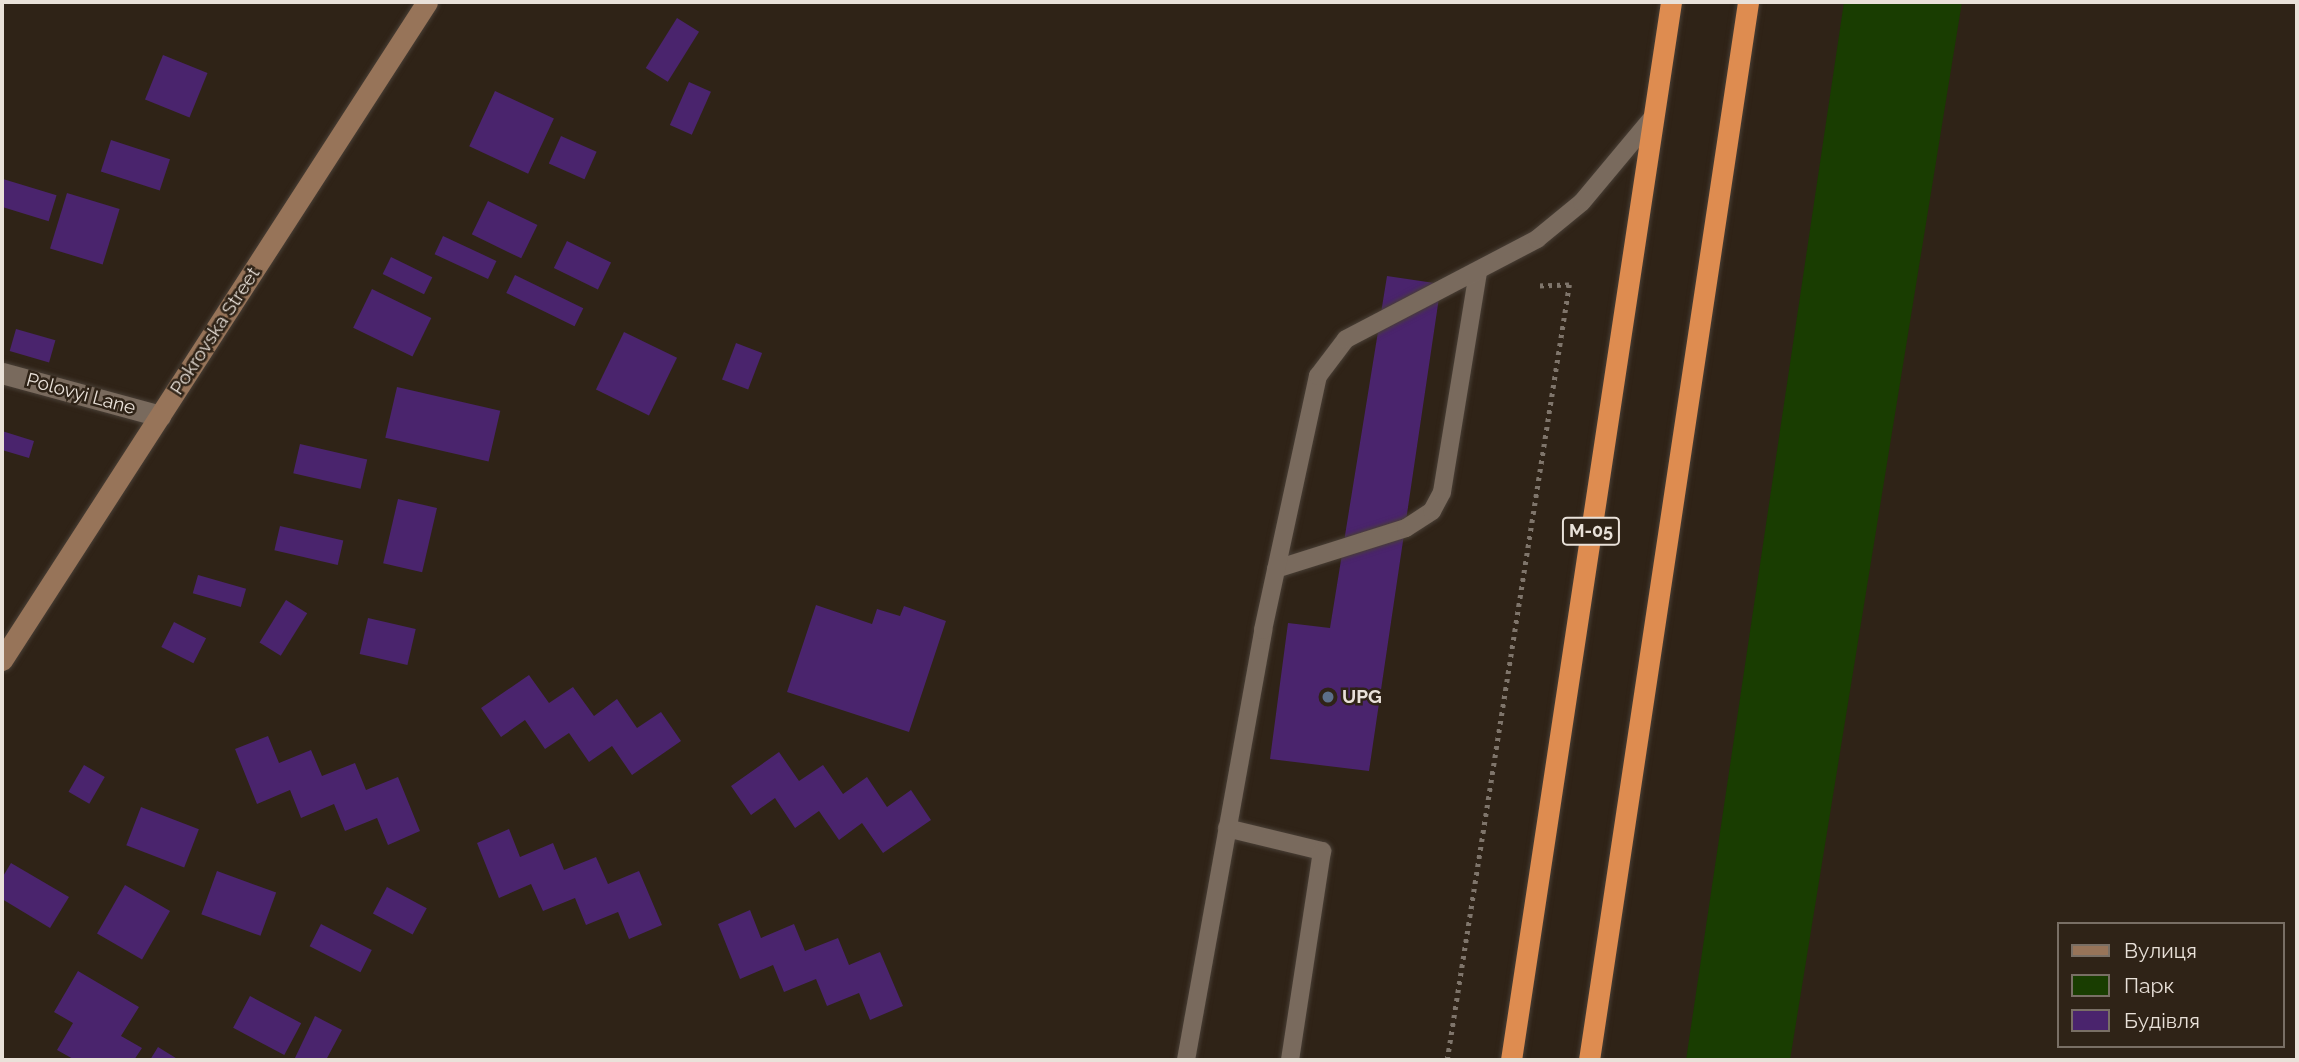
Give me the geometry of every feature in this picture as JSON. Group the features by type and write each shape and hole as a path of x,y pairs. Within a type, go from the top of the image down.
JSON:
{"highway":[{"name":"М-05","path":"1511,1060 1671,2"},
{"path":"1589,1060 1748,2"}],"street":[{"name":"Pokrovska Street","path":"2,660 427,2"},
{"name":"Polovyi Lane","path":"2,373 160,416"}],"lane":[{"path":"1186,1060 1276,569 1318,376 1346,339 1478,273 1537,239 1582,202 1654,116"},
{"path":"1276,569 1406,528 1432,511 1443,492 1478,273"},
{"path":"1227,828 1322,851 1290,1060"}],"path":[{"path":"1447,1060 1569,285 1538,286"}],"green space":[{"path":"1844,2 1962,2 1790,1060 1686,1060"}],"building":[{"path":"677,18 699,32 668,82 646,68"},
{"path":"163,55 208,73 190,117 145,100"},
{"path":"689,82 711,92 692,135 670,125"},
{"path":"495,91 554,118 528,174 469,146"},
{"path":"561,136 597,152 584,179 549,163"},
{"path":"111,140 170,159 160,191 101,171"},
{"path":"3,179 57,195 49,221 2,207"},
{"path":"67,193 120,209 103,265 50,248"},
{"path":"488,201 537,225 521,258 472,234"},
{"path":"443,236 496,261 488,279 435,254"},
{"path":"567,241 611,262 598,289 554,268"},
{"path":"391,257 432,277 424,294 383,274"},
{"path":"515,275 583,308 575,326 506,293"},
{"path":"1387,276 1441,284 1369,771 1270,759 1288,623 1330,628"},
{"path":"372,289 431,318 412,357 353,328"},
{"path":"16,329 55,340 49,362 10,351"},
{"path":"624,332 677,358 649,415 596,390"},
{"path":"736,343 762,353 748,389 722,379"},
{"path":"397,387 500,411 489,462 385,438"},
{"path":"2,431 34,441 29,458 2,450"},
{"path":"300,444 367,460 360,489 293,473"},
{"path":"398,499 437,508 422,572 383,563"},
{"path":"280,526 343,541 338,565 274,550"},
{"path":"198,575 246,589 241,607 193,593"},
{"path":"286,600 307,613 281,656 260,642"},
{"path":"816,605 872,624 877,609 900,616 904,606 946,621 909,732 787,692"},
{"path":"368,618 416,629 407,665 360,654"},
{"path":"174,622 206,638 193,663 161,647"},
{"path":"529,675 549,703 573,687 594,716 617,699 637,728 661,712 681,741 632,775 612,746 589,762 569,733 545,749 525,720 501,737 481,708"},
{"path":"268,736 279,763 311,750 322,776 355,763 366,790 398,777 420,831 388,845 377,818 345,831 334,804 301,818 290,790 257,804 235,749"},
{"path":"779,752 799,781 823,765 843,794 867,777 887,807 911,790 931,820 883,853 862,823 839,840 819,811 795,828 775,798 751,815 731,786"},
{"path":"84,765 105,777 89,804 68,792"},
{"path":"141,807 199,829 184,867 126,845"},
{"path":"509,829 520,857 553,843 564,870 596,857 608,884 639,871 662,925 629,939 618,912 586,925 575,898 543,911 531,884 499,898 477,843"},
{"path":"11,863 69,897 50,928 2,899 2,878"},
{"path":"217,871 276,893 260,936 201,914"},
{"path":"125,885 170,911 142,959 97,933"},
{"path":"387,887 427,908 413,935 373,913"},
{"path":"750,910 761,938 794,924 805,951 838,938 849,965 880,952 903,1006 870,1020 859,993 827,1006 816,979 784,992 773,965 740,979 718,924"},
{"path":"321,924 372,950 360,972 310,946"},
{"path":"78,971 139,1007 121,1036 142,1048 134,1060 75,1060 57,1050 73,1023 54,1012"},
{"path":"250,996 301,1023 284,1055 233,1028"},
{"path":"315,1016 342,1030 326,1060 294,1060"},
{"path":"158,1047 179,1060 150,1060"}],"place":[{"name":"UPG","path":"1328,697"}]}
